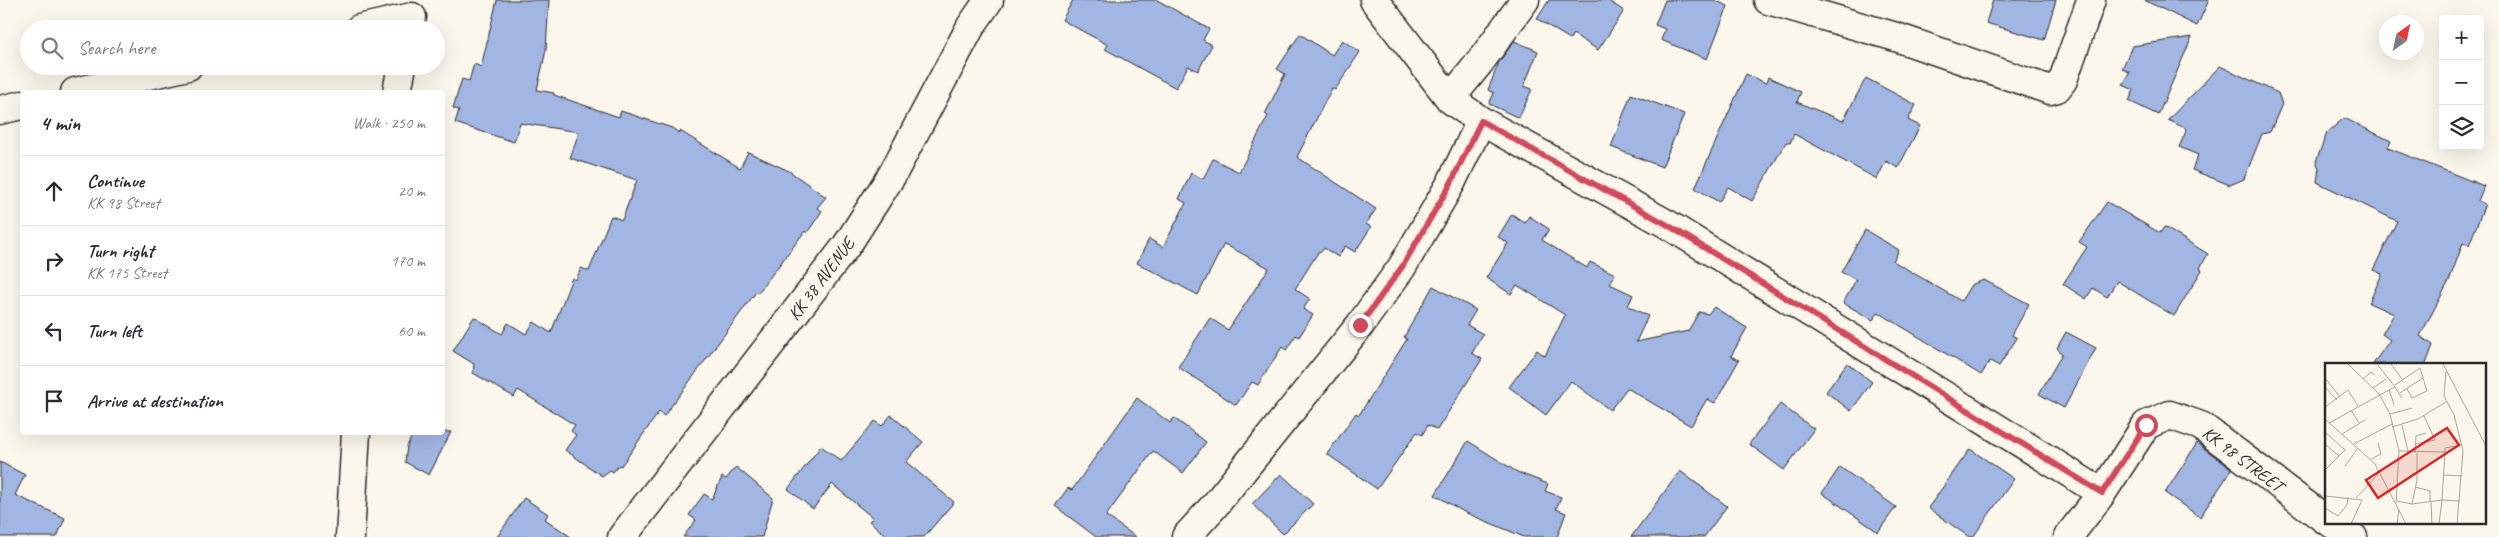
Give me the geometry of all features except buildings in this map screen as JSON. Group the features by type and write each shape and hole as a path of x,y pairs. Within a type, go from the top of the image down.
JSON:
{"street":[{"name":"KK 38 AVENUE","path":"622,537 847,245 892,175 970,26 989,0"},
{"path":"1374,0 1450,98 1481,121 1666,224 2102,493"},
{"path":"1450,98 1480,62 1525,0"},
{"path":"1768,0 1896,37 2050,90 2057,88 2063,80 2091,0"},
{"path":"393,20 412,15"},
{"path":"84,90 149,75"},
{"path":"397,90 400,75"},
{"path":"0,110 20,105"},
{"path":"1186,537 1215,505 1360,325 1402,267 1451,183 1481,121"},
{"name":"KK 98 STREET","path":"2068,537 2102,493 2146,425 2170,415 2201,426 2325,519"},
{"path":"350,537 356,435"},
{"path":"2333,524 2353,537"}],"route":[{"path":"1360,325 1402,267 1451,183 1481,121 1666,224 2102,493 2146,425"}]}
